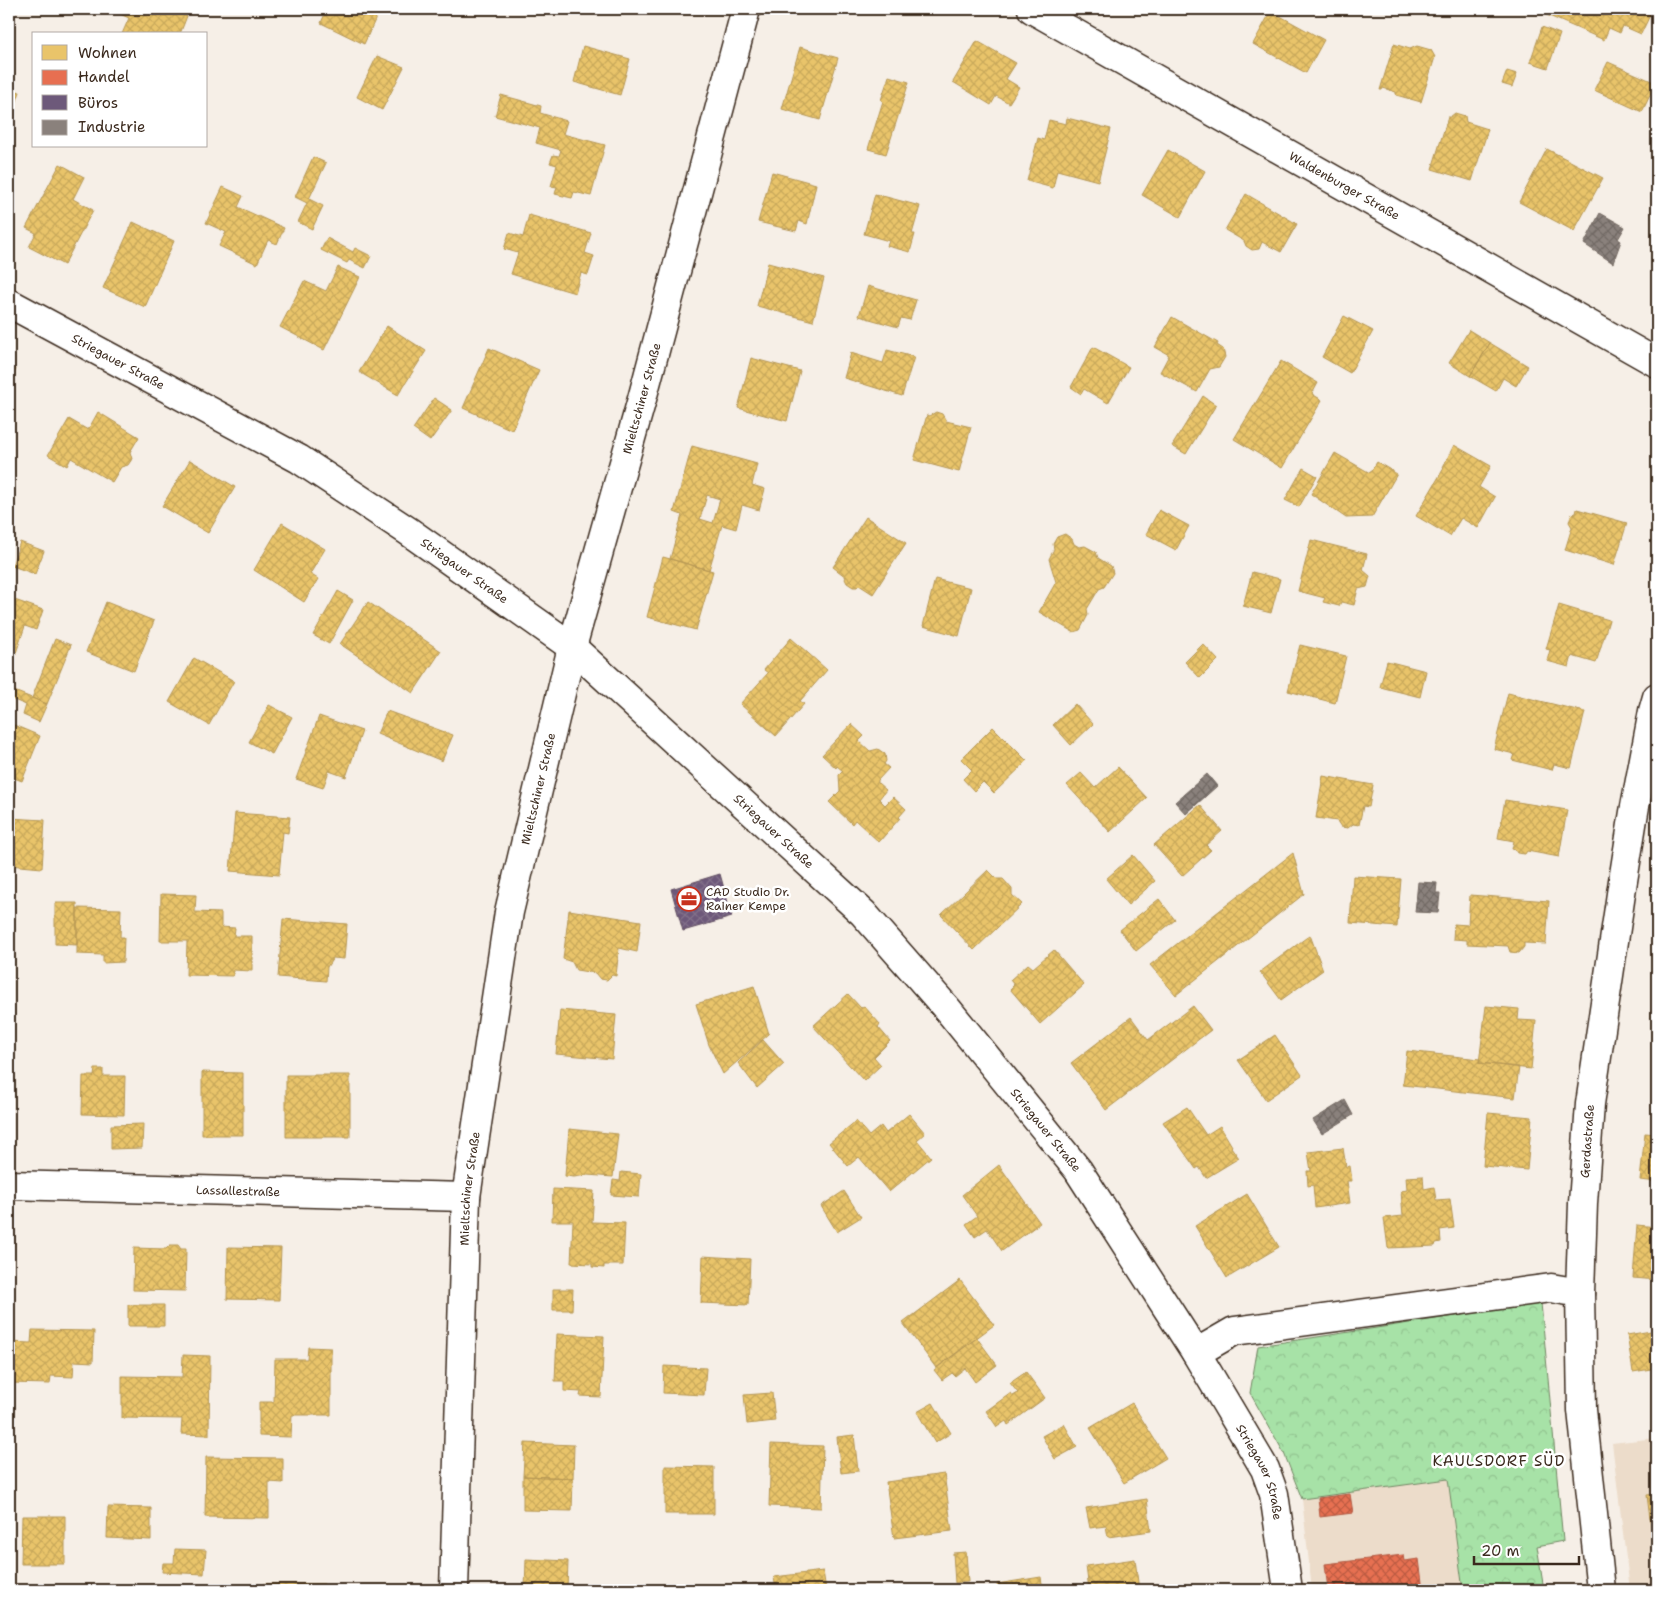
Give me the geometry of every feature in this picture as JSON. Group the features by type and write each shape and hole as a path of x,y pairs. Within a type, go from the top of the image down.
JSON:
{"street":[{"name":"Mieltschiner Straße","path":"454,1590 466,1197 509,912 572,647 642,399 746,9"},
{"name":"Waldenburger Straße","path":"1032,9 1657,363"},
{"name":"Striegauer Straße","path":"9,303 298,458 408,531 572,647 863,913 949,1011 1078,1170 1196,1354 1265,1469 1274,1494 1288,1590"},
{"name":"Gerdastraße","path":"1601,1590 1582,1410 1580,1293 1583,1203 1590,1104 1634,812 1652,711 1657,697"},
{"name":"Lassallestraße","path":"9,1185 466,1197"},
{"path":"1196,1354 1234,1331 1550,1288 1580,1293"}],"shaded area":[{"path":"1657,1438 1657,1590 1630,1590 1612,1443"},
{"path":"1448,1479 1463,1590 1312,1590 1302,1499"}],"green space":[{"path":"1541,1303 1563,1541 1537,1546 1544,1590 1463,1590 1448,1479 1302,1499 1284,1453 1250,1393 1258,1346"}],"building: Wohnen":[{"path":"109,9 173,9 187,16 181,32 123,32 129,18"},
{"path":"327,9 380,9 364,44 321,23"},
{"path":"1542,9 1590,9 1600,13 1602,10 1613,15 1615,9 1653,9 1641,34 1623,26 1620,33 1609,28 1604,40 1540,12"},
{"path":"1271,11 1324,40 1306,73 1253,44"},
{"path":"1542,27 1560,34 1548,68 1530,62"},
{"path":"977,41 1016,63 1006,79 1019,87 1009,103 996,96 991,105 953,82"},
{"path":"1394,44 1410,49 1417,46 1431,50 1435,57 1421,102 1396,95 1396,92 1383,88 1380,90"},
{"path":"583,46 630,59 620,95 574,82"},
{"path":"800,47 838,58 820,120 782,109"},
{"path":"377,56 404,67 382,110 357,97"},
{"path":"1608,62 1656,83 1642,112 1594,90"},
{"path":"1507,71 1517,74 1512,87 1502,84"},
{"path":"889,76 909,82 886,154 868,149"},
{"path":"9,88 20,92 9,123"},
{"path":"501,95 541,106 540,113 567,121 563,134 605,145 591,196 574,192 572,198 555,194 557,187 551,186 557,165 550,163 553,155 559,156 561,150 536,143 540,128 495,116"},
{"path":"1455,113 1465,116 1466,122 1488,129 1472,181 1432,169 1448,117"},
{"path":"1067,118 1111,129 1098,181 1057,170 1053,188 1027,181 1038,138 1044,140 1049,120 1066,124"},
{"path":"1547,149 1603,178 1574,231 1519,202"},
{"path":"1168,150 1205,171 1180,217 1142,195"},
{"path":"313,157 326,163 309,199 323,206 312,229 298,222 307,203 295,197"},
{"path":"60,164 84,177 73,199 93,210 64,265 29,247 36,233 26,228"},
{"path":"772,172 816,184 807,224 799,221 796,231 758,222"},
{"path":"223,187 243,196 238,207 284,228 277,244 268,240 257,264 219,246 226,232 206,223"},
{"path":"875,194 920,206 912,234 915,234 910,252 887,246 889,241 864,234"},
{"path":"1246,194 1297,224 1281,252 1262,242 1259,249 1252,250 1246,246 1244,241 1225,230"},
{"path":"529,215 591,233 585,253 594,256 588,275 581,273 575,293 511,274 518,253 504,249 509,233 523,237"},
{"path":"133,222 174,241 145,307 103,288"},
{"path":"327,238 353,252 355,248 371,256 365,268 349,260 347,263 321,250"},
{"path":"768,263 824,278 813,321 757,306"},
{"path":"338,267 360,277 324,350 280,327 304,281 326,291"},
{"path":"868,286 916,300 910,320 901,318 898,327 859,316"},
{"path":"1344,316 1373,331 1350,373 1322,357"},
{"path":"1172,317 1218,343 1217,345 1223,349 1225,357 1219,367 1210,369 1197,392 1160,372 1169,355 1155,347"},
{"path":"387,326 426,351 398,395 359,372"},
{"path":"1469,330 1490,343 1470,376 1449,363"},
{"path":"1490,343 1528,366 1516,386 1503,378 1496,391 1470,376"},
{"path":"1093,347 1129,367 1108,403 1084,389 1081,394 1071,387"},
{"path":"489,348 539,370 512,430 463,408"},
{"path":"887,350 914,357 902,396 844,378 851,353 883,363"},
{"path":"751,358 800,371 787,421 738,408"},
{"path":"1281,361 1318,383 1312,394 1322,400 1282,468 1234,439"},
{"path":"9,366 16,369 9,384"},
{"path":"1203,396 1216,405 1186,454 1172,446"},
{"path":"434,398 452,410 430,441 413,429"},
{"path":"98,412 139,437 130,452 132,459 128,465 121,467 112,482 71,458 67,466 48,455 69,419 88,430"},
{"path":"936,412 942,414 946,421 971,427 959,472 914,460 927,415 929,416"},
{"path":"1454,445 1491,466 1479,487 1495,497 1478,528 1461,518 1450,536 1416,516 1444,468"},
{"path":"692,446 757,464 752,485 765,489 759,510 742,505 736,529 722,525 709,570 670,559 682,515 674,512","holes":["707,495 720,499 713,523 700,519"]},
{"path":"1335,453 1370,473 1377,462 1397,474 1372,517 1346,518 1311,494"},
{"path":"190,460 235,487 208,533 162,506"},
{"path":"1303,468 1317,476 1299,507 1285,500"},
{"path":"1577,509 1627,523 1614,565 1565,550 1572,527 1569,522 1571,515 1576,513"},
{"path":"1159,510 1189,526 1176,550 1146,534"},
{"path":"866,517 906,543 873,594 859,585 853,587 847,583 846,577 833,567"},
{"path":"282,523 325,549 310,574 318,579 304,602 254,570"},
{"path":"1065,534 1079,547 1085,546 1096,552 1098,558 1111,566 1113,573 1104,587 1099,589 1087,609 1088,615 1080,630 1073,632 1039,612 1056,582 1049,559 1054,549 1053,544 1057,537"},
{"path":"1311,540 1367,554 1363,570 1370,576 1367,587 1358,589 1354,605 1341,602 1339,606 1323,602 1325,598 1298,591"},
{"path":"20,542 44,551 35,574 12,566"},
{"path":"663,557 713,571 696,630 647,617"},
{"path":"1252,572 1280,579 1271,613 1243,606"},
{"path":"935,579 971,588 959,636 923,626"},
{"path":"338,591 353,600 329,644 313,635"},
{"path":"9,598 43,610 36,630 25,626 15,656 9,654"},
{"path":"106,602 154,621 134,671 86,652"},
{"path":"368,602 441,651 413,693 340,644"},
{"path":"1559,605 1609,620 1596,663 1572,656 1569,667 1547,661 1550,650 1546,649"},
{"path":"791,638 827,670 800,701 804,704 776,736 740,704 768,673 764,670"},
{"path":"55,639 71,645 47,704 32,698"},
{"path":"1203,644 1218,660 1200,678 1185,662"},
{"path":"1300,645 1346,656 1335,703 1288,691"},
{"path":"194,658 234,681 209,725 169,702"},
{"path":"1387,661 1426,671 1420,697 1380,687"},
{"path":"9,689 47,704 39,722 23,715 26,705 9,698"},
{"path":"1508,693 1585,712 1571,768 1554,764 1552,770 1512,760 1514,754 1494,749"},
{"path":"1075,704 1093,724 1071,745 1053,725"},
{"path":"269,705 292,717 272,754 249,742"},
{"path":"387,711 453,735 442,761 377,734"},
{"path":"319,716 362,731 346,777 329,771 323,788 296,779"},
{"path":"9,723 40,736 22,781 9,776"},
{"path":"851,724 864,736 859,741 870,751 878,749 885,754 886,761 884,764 889,768 878,780 878,783 886,790 879,799 885,805 893,797 906,809 879,842 855,820 852,824 829,802 840,791 839,775 843,771 837,766 836,768 822,755"},
{"path":"993,727 1027,761 994,793 983,782 974,791 963,779 972,770 961,759"},
{"path":"1118,767 1147,798 1110,832 1067,785 1081,773 1095,788"},
{"path":"1323,776 1373,785 1369,807 1363,806 1359,825 1353,824 1348,828 1341,827 1337,821 1316,818"},
{"path":"1505,800 1567,810 1559,857 1527,851 1525,854 1517,853 1512,849 1514,841 1498,838"},
{"path":"1200,805 1222,831 1206,845 1211,850 1182,876 1154,845"},
{"path":"235,813 290,817 288,833 283,832 279,875 230,871"},
{"path":"9,818 45,820 42,868 9,865"},
{"path":"1293,853 1304,894 1176,995 1150,965"},
{"path":"1133,855 1155,881 1128,905 1106,879"},
{"path":"988,870 997,879 1003,879 1012,889 1012,895 1022,904 974,950 941,915"},
{"path":"1353,876 1401,879 1397,927 1350,923"},
{"path":"161,894 196,895 195,912 221,913 221,927 235,928 234,936 252,936 252,971 233,970 233,976 186,975 187,941 160,941"},
{"path":"1470,895 1549,901 1546,944 1524,943 1524,947 1519,953 1510,952 1508,946 1467,944 1467,940 1453,939 1454,924 1468,925"},
{"path":"1159,899 1175,920 1136,951 1120,930"},
{"path":"55,903 77,903 77,945 55,944"},
{"path":"77,908 121,909 120,937 124,937 123,962 103,963 103,955 77,954"},
{"path":"569,910 641,921 637,952 619,948 616,976 612,975 607,980 600,979 595,973 576,970 572,962 563,959"},
{"path":"283,919 347,924 344,959 333,958 327,967 326,981 278,977"},
{"path":"1310,935 1323,970 1281,1000 1260,972"},
{"path":"1054,950 1084,985 1040,1024 1010,989 1014,985 1010,980 1028,964 1033,968"},
{"path":"754,986 769,1034 723,1074 709,1045 696,1004"},
{"path":"848,994 861,1008 864,1006 880,1024 878,1027 890,1041 874,1057 881,1065 864,1081 813,1026"},
{"path":"1193,1006 1211,1030 1106,1110 1071,1063 1131,1017 1148,1040"},
{"path":"1486,1006 1519,1009 1518,1020 1536,1021 1531,1069 1479,1063"},
{"path":"560,1010 616,1015 612,1059 556,1054"},
{"path":"1275,1035 1302,1075 1266,1100 1238,1060"},
{"path":"763,1040 784,1064 757,1088 738,1063"},
{"path":"1407,1051 1480,1059 1479,1063 1519,1067 1515,1098 1403,1085"},
{"path":"95,1069 103,1069 103,1076 125,1076 124,1115 82,1114 83,1076 94,1076"},
{"path":"202,1072 243,1073 243,1135 202,1135"},
{"path":"286,1075 350,1075 350,1137 286,1137"},
{"path":"1187,1107 1206,1135 1220,1126 1239,1158 1206,1178 1199,1167 1196,1169 1163,1122"},
{"path":"1488,1113 1532,1117 1527,1170 1483,1166"},
{"path":"909,1114 925,1133 917,1140 931,1157 889,1192 859,1157 848,1166 829,1143 856,1121 869,1136 881,1126 886,1133"},
{"path":"143,1124 142,1148 111,1149 111,1125"},
{"path":"569,1129 618,1134 613,1177 565,1176"},
{"path":"1645,1133 1657,1134 1657,1182 1640,1180"},
{"path":"1343,1148 1346,1167 1350,1166 1352,1181 1347,1181 1350,1203 1315,1208 1313,1185 1308,1186 1307,1171 1311,1171 1308,1152"},
{"path":"999,1165 1040,1223 1002,1251 987,1229 975,1237 966,1224 977,1216 962,1195"},
{"path":"621,1172 641,1174 639,1197 611,1195 613,1180 620,1181"},
{"path":"1423,1176 1424,1189 1434,1187 1436,1200 1450,1199 1454,1228 1440,1230 1441,1242 1436,1243 1435,1246 1388,1248 1384,1218 1403,1216 1401,1191 1407,1190 1406,1177"},
{"path":"553,1189 594,1191 592,1222 625,1223 623,1265 604,1265 604,1268 592,1267 592,1264 571,1263 573,1221 552,1221"},
{"path":"844,1191 861,1217 837,1232 821,1206"},
{"path":"1247,1194 1279,1247 1227,1278 1195,1226"},
{"path":"1637,1225 1657,1227 1657,1280 1633,1278"},
{"path":"170,1245 178,1245 181,1249 186,1249 185,1291 133,1290 134,1248 166,1249"},
{"path":"228,1247 281,1248 279,1300 227,1299"},
{"path":"703,1256 750,1259 748,1305 701,1303"},
{"path":"960,1280 994,1325 936,1368 903,1323"},
{"path":"553,1289 573,1289 572,1310 553,1310"},
{"path":"128,1305 164,1305 164,1326 128,1326"},
{"path":"32,1330 94,1331 93,1362 74,1361 73,1377 51,1376 50,1384 9,1383 9,1342 31,1343"},
{"path":"1657,1330 1657,1368 1633,1372 1627,1335"},
{"path":"557,1334 604,1336 601,1397 580,1396 581,1392 564,1391 564,1381 555,1381"},
{"path":"977,1338 997,1365 975,1382 965,1368 955,1376 952,1373 942,1380 934,1370"},
{"path":"308,1347 331,1348 331,1415 292,1415 291,1437 259,1436 259,1402 274,1402 275,1359 307,1359"},
{"path":"183,1355 210,1356 209,1435 181,1434 182,1419 122,1418 122,1376 182,1377"},
{"path":"664,1366 706,1368 704,1395 663,1393"},
{"path":"1026,1372 1045,1398 1008,1425 1006,1421 997,1427 986,1411 1011,1393 1013,1396 1018,1393 1010,1383"},
{"path":"772,1393 775,1421 747,1424 744,1395"},
{"path":"933,1403 951,1433 935,1443 917,1412"},
{"path":"1132,1403 1166,1458 1124,1483 1090,1428"},
{"path":"1064,1424 1077,1447 1055,1459 1042,1436"},
{"path":"854,1435 858,1471 841,1473 837,1437"},
{"path":"525,1443 574,1445 573,1478 523,1476"},
{"path":"771,1444 823,1446 821,1508 769,1506"},
{"path":"206,1457 283,1458 283,1483 269,1482 269,1518 205,1517"},
{"path":"665,1466 714,1467 714,1514 665,1514"},
{"path":"944,1474 952,1531 894,1538 886,1482"},
{"path":"523,1476 573,1478 572,1511 523,1510"},
{"path":"1657,1494 1657,1575 1647,1495"},
{"path":"1147,1499 1151,1531 1108,1537 1106,1526 1090,1528 1086,1508"},
{"path":"108,1507 151,1508 151,1540 107,1538"},
{"path":"22,1516 65,1516 65,1564 21,1564"},
{"path":"175,1549 206,1550 204,1574 162,1572 163,1563 174,1563"},
{"path":"966,1552 968,1582 955,1583 953,1553"},
{"path":"526,1559 568,1561 567,1590 525,1590"},
{"path":"1135,1559 1139,1590 1089,1590 1086,1566"},
{"path":"823,1571 826,1590 776,1590 774,1577"},
{"path":"1041,1577 1043,1590 998,1590 997,1584"},
{"path":"263,1584 324,1584 324,1590 263,1590"}],"building: Handel":[{"path":"1350,1494 1353,1513 1320,1517 1318,1498"},
{"path":"1403,1555 1404,1561 1419,1559 1423,1590 1328,1590 1325,1564"}],"building: Büros":[{"path":"720,874 732,917 683,931 671,889"}],"building: Industrie":[{"path":"1600,213 1625,227 1618,239 1621,241 1613,263 1584,244"},
{"path":"1207,774 1217,786 1186,814 1175,802"},
{"path":"1418,882 1437,883 1436,893 1440,893 1438,913 1415,912"},
{"path":"1345,1100 1353,1115 1322,1134 1313,1120"}],"place":[{"name":"CAD Studio Dr. Rainer Kempe","path":"689,899"}],"district":[{"name":"KAULSDORF SÜD","path":"1499,1461"}]}
